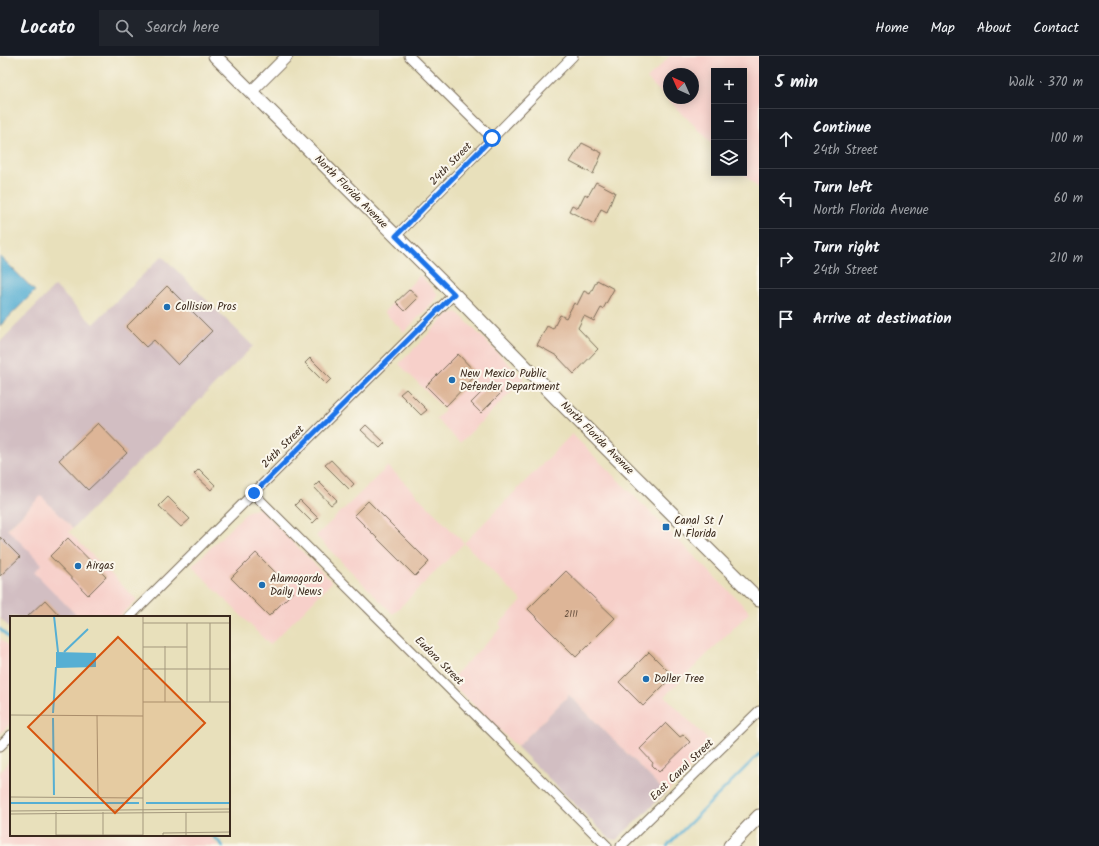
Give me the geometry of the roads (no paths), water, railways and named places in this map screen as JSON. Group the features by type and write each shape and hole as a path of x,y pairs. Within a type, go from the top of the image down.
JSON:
{"main road":[{"name":"North Florida Avenue","path":"214,56 759,600"},
{"path":"730,846 759,816"}],"street":[{"path":"251,92 287,56"},
{"path":"409,56 492,138"},
{"name":"24th Street","path":"396,236 573,56"},
{"name":"24th Street","path":"130,616 454,294"},
{"name":"Eudora Street","path":"254,493 607,846"},
{"name":"East Canal Street","path":"621,846 759,711"},
{"path":"0,746 10,736"}],"water":[{"path":"0,256 35,291 0,326"}],"waterway":[{"path":"0,629 10,639"},
{"path":"667,846 759,754"},
{"path":"213,836 223,846"}],"place":[{"name":"Collision Pros","path":"167,307"},
{"name":"New Mexico Public Defender Department","path":"452,380"},
{"name":"Canal St / N Florida","path":"666,527"},
{"name":"Airgas","path":"78,566"},
{"name":"Alamogordo Daily News","path":"262,585"},
{"name":"Doller Tree","path":"646,679"}]}
